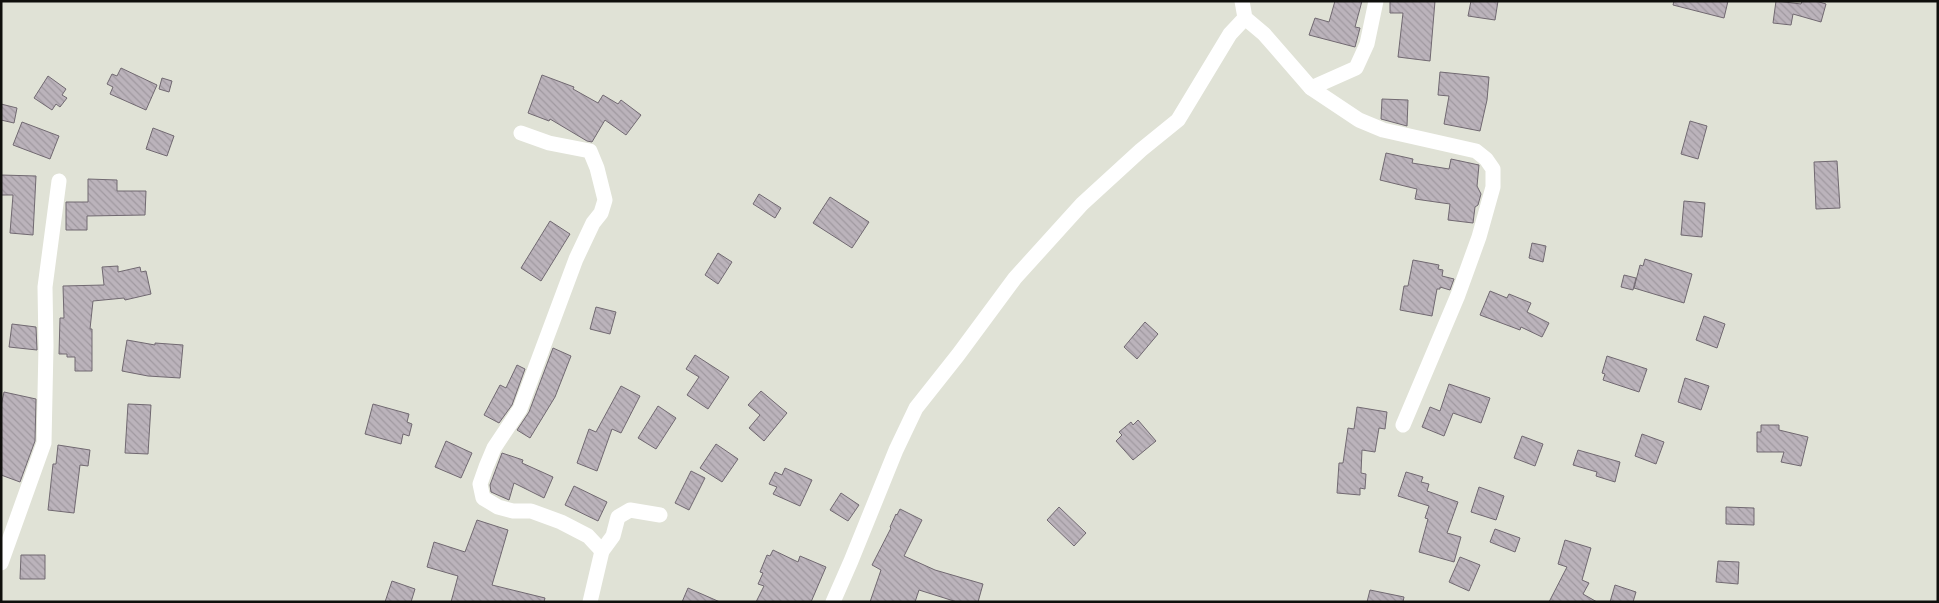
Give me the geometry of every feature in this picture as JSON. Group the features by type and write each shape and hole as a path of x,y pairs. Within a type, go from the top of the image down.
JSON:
{"street":[{"path":"1242,1 1245,18 1264,34 1311,88 1359,120 1383,130 1476,151 1486,159 1493,169 1493,187 1479,237 1458,295 1402,425"},
{"path":"1311,88 1356,68 1367,44 1376,1"},
{"path":"833,602 896,450 916,408 1015,278 1082,204 1141,150 1178,120 1230,34 1245,18"},
{"path":"521,133 549,143 590,151 597,168 605,200 601,213 593,223 582,246 520,409 494,448 480,484 483,498 498,507 513,511 531,511 561,522 588,536 602,551"},
{"path":"1,563 44,443 45,287 59,181"},
{"path":"590,602 602,551 613,536 618,517 630,510 660,515"}],"building":[{"path":"1335,1 1362,1 1355,27 1360,28 1355,47 1309,35 1315,18 1329,22"},
{"path":"1390,1 1435,1 1430,61 1398,57 1403,13 1390,13"},
{"path":"1471,1 1498,1 1495,20 1468,16"},
{"path":"1674,1 1728,1 1724,18 1673,5"},
{"path":"1776,1 1801,4 1802,1 1816,1 1826,4 1821,22 1793,14 1791,25 1773,23"},
{"path":"121,68 157,85 146,110 110,94 113,87 107,84 112,74 117,76"},
{"path":"1440,72 1489,77 1487,100 1480,131 1444,124 1449,96 1438,95"},
{"path":"542,75 574,87 573,89 598,103 603,95 618,104 621,100 641,115 626,135 605,120 592,142 587,141 550,119 549,121 528,113"},
{"path":"48,76 66,89 62,95 67,98 60,107 56,104 52,110 34,98"},
{"path":"162,78 172,81 169,92 159,89"},
{"path":"1382,99 1408,100 1407,126 1381,119"},
{"path":"1,104 17,108 14,123 1,120"},
{"path":"1690,121 1707,126 1698,159 1681,154"},
{"path":"22,122 59,136 50,159 13,145"},
{"path":"153,128 174,136 167,156 146,149"},
{"path":"1386,153 1413,159 1412,163 1449,169 1451,159 1479,165 1477,186 1481,194 1478,205 1475,207 1473,223 1448,220 1450,204 1415,199 1417,189 1380,180"},
{"path":"1837,161 1840,208 1816,209 1814,162"},
{"path":"1,175 36,176 33,235 10,233 13,195 1,195"},
{"path":"88,179 117,180 117,191 146,191 145,215 87,216 87,230 66,230 66,202 88,202"},
{"path":"759,194 781,208 775,218 753,204"},
{"path":"830,197 869,222 852,248 813,223"},
{"path":"1684,201 1705,203 1702,237 1681,235"},
{"path":"550,221 570,234 541,281 521,268"},
{"path":"1532,243 1546,246 1543,262 1529,258"},
{"path":"718,253 732,262 718,284 705,275"},
{"path":"1645,259 1692,274 1684,303 1634,288 1640,265 1643,266"},
{"path":"1413,260 1439,265 1438,269 1443,270 1442,276 1454,279 1450,290 1440,287 1440,289 1437,289 1432,316 1400,310 1404,286 1408,286"},
{"path":"118,266 118,272 140,267 141,272 146,271 151,294 125,300 124,298 93,301 90,329 92,329 92,371 75,371 75,357 59,354 60,318 64,318 63,286 104,285 102,267"},
{"path":"1624,275 1636,278 1633,290 1621,287"},
{"path":"1490,291 1507,298 1509,294 1531,303 1527,312 1549,323 1542,337 1521,327 1520,330 1480,315"},
{"path":"596,307 616,312 610,334 590,329"},
{"path":"1704,316 1725,324 1717,348 1696,340"},
{"path":"1145,322 1158,334 1137,359 1124,347"},
{"path":"12,324 36,327 37,350 9,347"},
{"path":"127,340 155,345 155,343 183,345 180,378 148,376 122,371"},
{"path":"553,348 571,356 555,397 530,438 517,430 529,412"},
{"path":"695,355 729,377 708,409 687,395 699,377 686,369"},
{"path":"1607,356 1647,369 1639,392 1603,380 1605,374 1602,373"},
{"path":"517,365 525,369 512,405 499,423 484,415 500,385 506,388"},
{"path":"1685,378 1709,386 1701,410 1678,402"},
{"path":"1449,384 1490,398 1481,423 1453,413 1444,436 1422,427 1430,407 1440,411"},
{"path":"621,386 640,396 621,433 612,429 597,471 577,463 589,429 596,432"},
{"path":"761,391 787,413 764,441 749,428 760,415 748,405"},
{"path":"4,392 36,399 35,441 20,482 1,475 1,406"},
{"path":"128,404 151,405 148,454 125,453"},
{"path":"373,404 409,414 407,422 412,424 409,436 403,434 401,444 365,434"},
{"path":"658,406 676,418 656,449 638,438"},
{"path":"1357,407 1387,412 1385,429 1379,428 1375,452 1362,450 1361,473 1366,474 1365,489 1360,488 1360,495 1337,493 1339,463 1343,463 1348,428 1354,429"},
{"path":"1138,420 1156,441 1133,460 1116,441 1122,435 1119,432 1131,422 1133,425"},
{"path":"1761,425 1779,425 1779,430 1808,437 1801,466 1781,462 1784,452 1757,452 1757,432 1761,432"},
{"path":"1642,434 1664,442 1656,464 1635,456"},
{"path":"1522,436 1543,444 1535,466 1514,458"},
{"path":"446,441 472,453 461,478 435,467"},
{"path":"716,444 738,459 722,482 700,468"},
{"path":"58,445 90,450 88,466 80,465 74,513 48,510 53,464 56,464"},
{"path":"1578,450 1620,462 1615,482 1596,476 1597,472 1573,465"},
{"path":"502,453 523,460 522,463 553,477 544,498 514,483 509,500 491,492 490,485"},
{"path":"785,468 812,480 800,506 773,494 777,487 769,484 775,472 782,475"},
{"path":"691,471 705,478 689,510 675,503"},
{"path":"1406,472 1423,477 1421,482 1429,484 1427,491 1458,502 1447,533 1461,537 1454,562 1419,552 1428,519 1425,518 1429,506 1398,496"},
{"path":"574,486 607,502 598,521 565,505"},
{"path":"1479,487 1504,496 1496,520 1471,512"},
{"path":"841,493 859,505 848,521 830,510"},
{"path":"1059,507 1086,533 1074,546 1047,520"},
{"path":"1726,507 1754,508 1754,525 1726,524"},
{"path":"900,509 922,520 904,556 935,570 983,584 978,602 957,602 919,590 915,602 870,602 881,570 872,565"},
{"path":"477,520 508,530 492,585 545,598 544,602 451,602 458,576 427,567 434,542 465,552"},
{"path":"1495,529 1520,538 1515,552 1490,542"},
{"path":"1565,540 1591,548 1582,580 1589,583 1583,594 1597,602 1549,602 1567,567 1558,564"},
{"path":"773,550 798,562 800,556 826,567 811,602 756,602 764,586 758,584 763,573 760,572 767,555 770,556"},
{"path":"21,555 45,555 45,579 20,579"},
{"path":"1460,557 1480,565 1469,591 1449,582"},
{"path":"1718,561 1739,562 1738,584 1716,582"},
{"path":"392,581 415,589 411,602 385,602"},
{"path":"1615,585 1636,592 1633,602 1610,602"},
{"path":"688,588 720,602 682,602"},
{"path":"1370,590 1404,597 1403,602 1367,602"}]}
